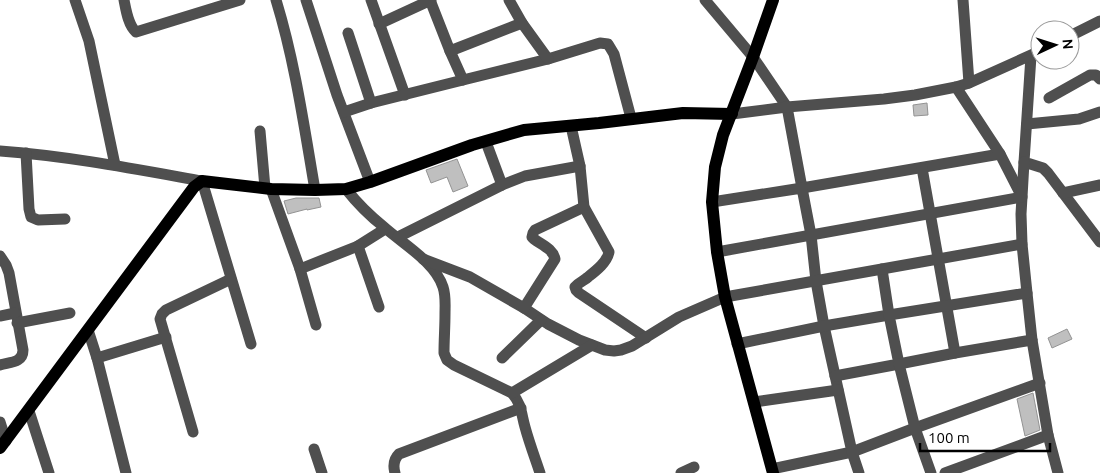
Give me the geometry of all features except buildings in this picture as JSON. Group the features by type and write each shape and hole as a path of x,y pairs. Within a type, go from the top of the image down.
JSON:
{"main road":[{"path":"773,0 723,135 715,167 712,202 716,252 724,297 773,471"},
{"path":"3,445 194,187 202,180 268,188 315,190 346,188 370,182 472,145 524,130 683,113 732,114"}],"street":[{"path":"76,0 89,41 114,165"},
{"path":"124,0 131,26 136,32 240,0"},
{"path":"276,0 291,57 315,190"},
{"path":"306,0 337,95 370,182"},
{"path":"371,0 405,95"},
{"path":"379,24 431,0 462,80"},
{"path":"509,0 522,23 548,59"},
{"path":"705,0 753,57 787,107 811,235 816,281 824,326 852,452 859,473"},
{"path":"963,0 969,83"},
{"path":"1080,31 1100,21"},
{"path":"450,51 522,23"},
{"path":"348,33 371,103"},
{"path":"344,112 371,103 548,59 600,43 608,44 612,48 630,118"},
{"path":"732,114 915,95 969,83 1030,55"},
{"path":"1033,70 1020,214 1032,340 1048,435 1058,473"},
{"path":"1049,98 1090,76 1096,75 1100,79"},
{"path":"956,86 1000,154 1022,197"},
{"path":"1027,124 1084,118 1100,112"},
{"path":"571,126 580,166 584,208 609,252 606,260 588,277 577,284 576,290 646,338"},
{"path":"260,131 268,188 300,269 316,325"},
{"path":"486,142 502,185"},
{"path":"0,151 114,165 202,180 251,344"},
{"path":"26,153 31,217 38,220 65,219"},
{"path":"712,202 1000,154"},
{"path":"1024,162 1043,168 1100,242"},
{"path":"398,238 502,185 525,176 580,166"},
{"path":"922,168 954,352"},
{"path":"1063,193 1100,184"},
{"path":"346,188 356,202 431,267 444,287 444,353 447,360 512,393 521,408 540,473"},
{"path":"716,252 1022,197"},
{"path":"524,308 555,260 552,252 532,237 533,233 535,230 584,208"},
{"path":"300,269 358,246 386,229"},
{"path":"424,259 470,276 541,320 579,340 605,350 621,350 632,346 679,317 724,297 1022,244"},
{"path":"358,246 379,308"},
{"path":"0,256 6,265 8,273 23,350 23,355 18,360 0,366"},
{"path":"882,269 899,364 915,428 931,473"},
{"path":"193,432 160,319 166,310 231,279"},
{"path":"737,344 824,326 1027,293"},
{"path":"0,316 16,318 70,313"},
{"path":"502,358 541,320"},
{"path":"88,330 97,358 126,473"},
{"path":"97,358 166,337"},
{"path":"835,376 954,352 1032,340"},
{"path":"512,393 592,345"},
{"path":"773,471 852,452 1040,383"},
{"path":"754,402 838,390"},
{"path":"394,473 395,458 399,454 521,408"},
{"path":"29,411 49,473"},
{"path":"0,422 3,445"},
{"path":"945,473 1048,435"},
{"path":"314,449 322,473"},
{"path":"681,473 694,467"}]}
